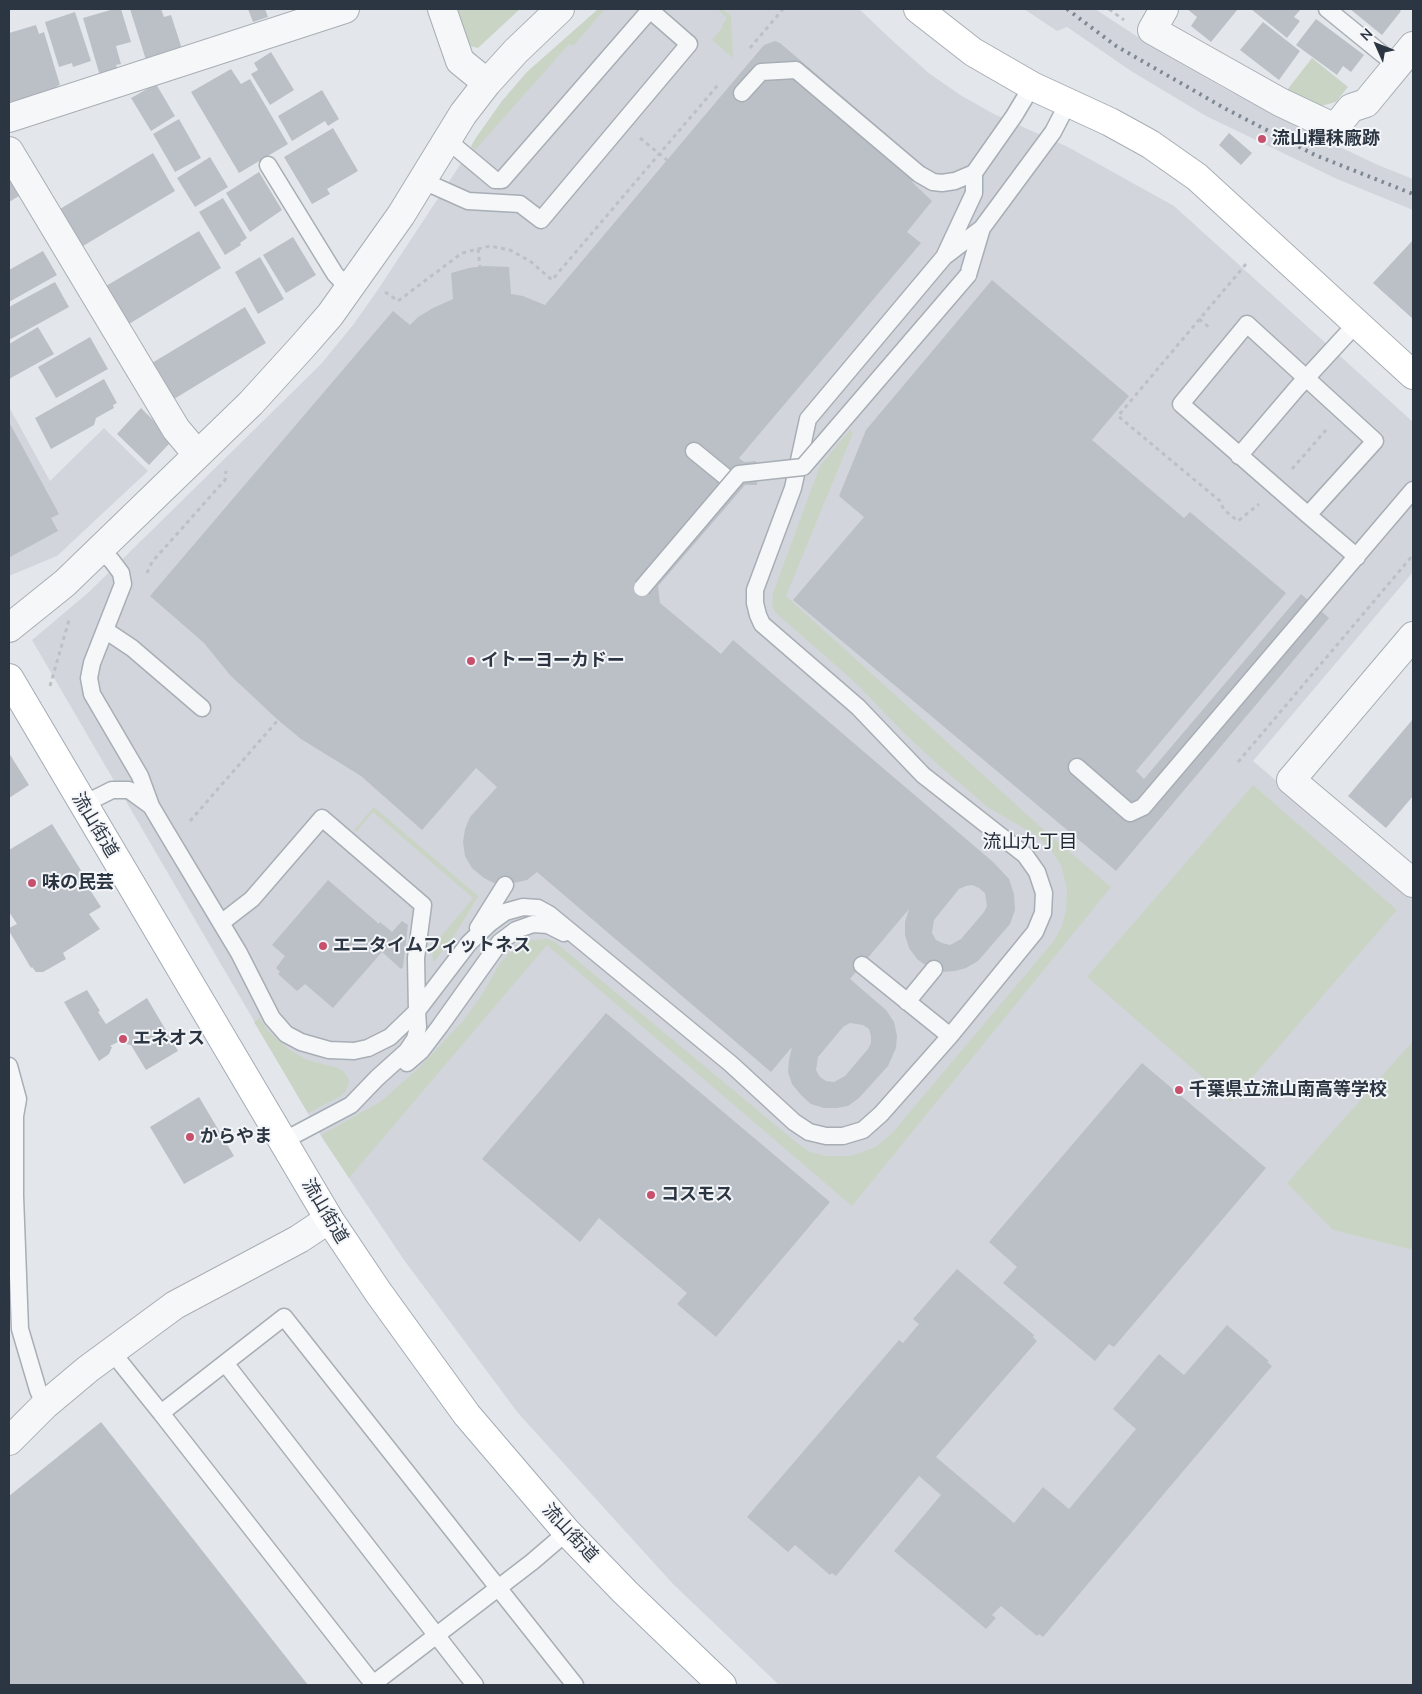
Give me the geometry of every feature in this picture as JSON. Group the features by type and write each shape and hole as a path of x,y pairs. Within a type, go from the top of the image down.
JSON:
{"main road":[{"path":"918,9 973,52 1032,86 1110,122 1150,144 1197,177 1413,375"},
{"name":"流山街道","path":"9,678 329,1219 378,1292 467,1415 567,1532 625,1592 722,1685"}],"street":[{"path":"9,118 346,9"},
{"path":"442,9 460,61 487,83"},
{"path":"9,628 65,583 252,403 313,334 349,288 401,215 446,139 487,83 516,51 560,9"},
{"path":"1164,9 1152,30 1280,102 1335,128 1351,108 1366,103 1405,56"},
{"path":"9,151 176,429 197,454"},
{"path":"1413,636 1291,780 1413,883"},
{"path":"9,1441 45,1405 175,1305 299,1239 329,1219"}],"lane":[{"path":"1327,9 1405,56"},
{"path":"421,180 468,201 520,204 541,220 689,44 650,10 502,180 495,180 446,139"},
{"path":"742,93 761,72 796,70 918,174 933,182 942,183 955,181 974,173 1014,116 1032,86"},
{"path":"469,943 505,912 522,907 538,908 549,914 731,1064 794,1122 809,1132 826,1136 843,1136 863,1130 881,1114 950,1036 1035,932 1043,913 1044,893 1037,872 1024,855 923,775 858,707 762,624 758,615 755,590 792,488 808,419 944,257 982,228 1053,132 1068,103"},
{"path":"268,165 335,274 349,288"},
{"path":"944,257 974,193 974,173"},
{"path":"642,588 739,474 802,467 968,275 982,228"},
{"path":"1239,456 1357,323"},
{"path":"1308,515 1374,440 1247,324 1181,404 1239,456 1357,557"},
{"path":"694,451 732,482"},
{"path":"1077,767 1130,813 1143,808 1413,490"},
{"path":"100,548 121,573 123,584 92,663 89,678 92,694 140,776 151,806 221,923 272,1018 286,1034 300,1042 341,1051 368,1048 390,1037 417,1011 469,943 505,885"},
{"path":"105,630 132,648 202,708"},
{"path":"82,804 112,790 128,790 151,806"},
{"path":"221,923 252,899 322,818 423,905 416,958 418,1026 415,1039 407,1051 351,1105"},
{"path":"283,1141 351,1105 384,1082 421,1051 500,942 516,930 532,924 548,925 579,940"},
{"path":"862,965 950,1036"},
{"path":"907,1002 934,969"},
{"path":"9,1066 18,1099 15,1196 20,1328 38,1390 45,1405"},
{"path":"161,1413 284,1318 575,1685"},
{"path":"112,1352 373,1685 532,1562 567,1532"},
{"path":"225,1363 475,1685"}],"path":[{"path":"623,124 666,160"},
{"path":"478,249 480,267"},
{"path":"1289,473 1327,429"},
{"path":"145,580 152,562 225,480 226,465"},
{"path":"1238,762 1413,554"},
{"path":"50,686 70,616"},
{"path":"186,825 278,720"}],"shaded area":[{"path":"599,9 859,9 930,74 962,96 994,114 1068,147 1174,206 1413,422 1413,572 1253,761 1413,897 1413,1685 779,1685 673,1584 518,1413 404,1260 324,1141 32,640 89,592 321,364 353,325 379,288 502,101 527,72"},
{"path":"1024,9 1095,9 1158,50 1222,87 1310,133 1413,179 1413,210 1337,179 1206,116 1131,71 1067,27 1057,31"},
{"path":"9,407 50,481 104,428 148,471 57,556 9,576"}],"green space":[{"path":"454,9 520,9 478,48 466,45"},
{"path":"598,9 605,9 573,46 569,44 475,150 471,146 475,139 502,101 527,72"},
{"path":"717,9 722,9 731,16 733,58 712,40 722,28 727,18"},
{"path":"1312,58 1348,87 1336,102 1321,106 1287,90"},
{"path":"850,430 853,433 786,596 1045,831 1111,887 852,1206 547,945 349,1178 321,1135 380,1102 419,1068 463,1021 482,995 499,965 509,953 522,943 548,939 555,942 797,1143 810,1152 826,1156 850,1156 877,1146 893,1132 1053,942 1062,926 1066,909 1067,889 1061,865 1050,849 1037,836 989,808 943,769 905,734 858,685 775,612 772,605 773,593 820,466"},
{"path":"1253,785 1397,910 1231,1102 1087,977"},
{"path":"374,807 478,896 455,935 433,963 432,947 473,898 373,812 356,832 354,830"},
{"path":"260,1018 268,1031 290,1050 307,1060 343,1071 349,1079 345,1092 308,1113 254,1022"},
{"path":"1413,1041 1413,1250 1333,1230 1287,1183"}],"building":[{"path":"114,9 121,9 131,42 116,46 121,64 116,65 118,70 100,76 83,18"},
{"path":"130,9 161,9 164,17 171,15 182,49 146,60"},
{"path":"248,9 265,9 268,17 253,22"},
{"path":"1187,9 1238,9 1211,42 1191,26 1197,17"},
{"path":"1251,9 1301,9 1294,17 1300,21 1287,38"},
{"path":"1350,9 1399,9 1401,11 1382,35"},
{"path":"75,12 91,61 73,67 72,63 59,67 45,22"},
{"path":"1316,19 1364,55 1351,72 1343,66 1337,75 1296,45"},
{"path":"1263,22 1300,51 1279,80 1240,50"},
{"path":"36,25 39,34 44,32 60,85 57,86 59,91 9,106 9,33"},
{"path":"775,41 780,43 925,167 912,182 932,201 907,232 921,243 739,458 744,462 756,461 757,485 745,485 658,586 660,603 721,654 733,640 993,862 1009,879 1014,894 1015,910 1010,924 978,961 966,968 942,972 928,967 917,959 909,948 905,935 905,922 909,909 850,979 886,1010 894,1022 897,1036 896,1048 888,1066 859,1098 848,1106 837,1108 824,1108 811,1104 792,1084 788,1072 792,1047 771,1072 537,872 527,880 505,885 494,883 484,878 472,868 465,856 463,842 465,829 470,817 497,787 476,768 422,830 361,776 301,739 278,720 230,675 204,643 150,596 393,311 410,325 418,317 453,299 451,273 485,266 509,267 511,294 523,296 545,305 764,45","holes":["972,885 985,893 987,906 984,912 961,939 950,945 936,940 932,933 934,920 959,889","850,1023 863,1025 869,1029 871,1043 845,1076 834,1082 826,1081 820,1077 816,1070 818,1057 843,1027"]},
{"path":"271,52 294,90 270,105 251,74 258,70 254,63"},
{"path":"231,69 241,84 250,79 288,144 239,173 191,92"},
{"path":"156,84 175,116 151,131 131,98"},
{"path":"322,90 339,119 328,126 325,121 292,141 278,116"},
{"path":"179,119 201,158 175,172 153,134"},
{"path":"333,128 358,171 327,189 330,194 312,204 284,157"},
{"path":"1229,133 1252,153 1241,165 1219,145"},
{"path":"153,153 175,191 83,246 60,209"},
{"path":"210,157 228,187 195,207 177,178"},
{"path":"259,172 282,210 250,232 226,193"},
{"path":"9,178 19,196 9,202"},
{"path":"223,198 247,238 240,243 241,245 225,255 199,212"},
{"path":"199,231 221,268 129,324 106,286"},
{"path":"293,237 316,275 286,293 263,255"},
{"path":"1413,240 1413,319 1373,283"},
{"path":"43,251 57,275 9,302 9,270"},
{"path":"260,257 284,299 258,314 235,272"},
{"path":"992,280 1129,396 1092,440 1184,518 1190,512 1286,593 1136,771 1144,779 1301,594 1329,618 1116,871 793,600 864,517 839,496 866,430"},
{"path":"55,282 69,307 9,340 9,307"},
{"path":"245,307 266,343 174,399 152,363"},
{"path":"38,327 54,354 9,379 9,344"},
{"path":"90,337 108,369 56,398 38,367"},
{"path":"104,379 117,403 113,405 114,408 96,418 94,425 51,449 35,418"},
{"path":"141,408 166,433 167,440 170,443 149,465 117,434"},
{"path":"9,422 59,514 51,518 58,531 10,557 9,554"},
{"path":"1413,719 1413,796 1386,828 1348,796"},
{"path":"9,753 29,785 9,798"},
{"path":"52,824 87,880 85,882 101,907 89,914 100,929 63,953 66,959 43,972 36,972 31,968 9,931 9,928 17,924 9,912 9,850"},
{"path":"328,880 379,924 380,922 392,932 402,921 408,925 403,967 401,969 382,952 333,1008 305,984 297,991 278,974 280,972 276,968 285,956 272,945"},
{"path":"87,990 106,1024 147,998 178,1051 146,1070 131,1045 118,1042 110,1046 112,1047 109,1054 99,1061 64,1002"},
{"path":"606,1013 830,1202 716,1337 677,1304 687,1293 599,1218 580,1242 482,1159"},
{"path":"1142,1063 1266,1168 1114,1347 1109,1344 1095,1361 1003,1283 1017,1267 989,1242"},
{"path":"199,1097 234,1156 184,1184 150,1127"},
{"path":"957,1269 1034,1335 1033,1337 1037,1341 936,1457 1014,1523 1043,1487 1069,1509 1136,1429 1113,1409 1159,1354 1184,1375 1227,1325 1269,1361 1267,1362 1272,1366 1043,1637 1039,1634 1037,1636 1001,1606 992,1615 996,1618 986,1629 894,1551 941,1495 919,1476 836,1576 832,1573 830,1575 795,1545 788,1552 747,1517 899,1340 903,1343 919,1324 913,1319"},
{"path":"101,1422 308,1685 9,1685 9,1496"}],"railway":[{"path":"1067,9 1116,46 1226,109 1315,155 1413,194"}],"place":[{"name":"流山糧秣廠跡","path":"1262,139"},
{"name":"イトーヨーカドー","path":"471,661"},
{"name":"味の民芸","path":"32,883"},
{"name":"エニタイムフィットネス","path":"323,946"},
{"name":"エネオス","path":"123,1039"},
{"name":"千葉県立流山南高等学校","path":"1179,1090"},
{"name":"からやま","path":"190,1137"},
{"name":"コスモス","path":"651,1195"}],"district":[{"name":"流山九丁目","path":"1030,842"}]}
